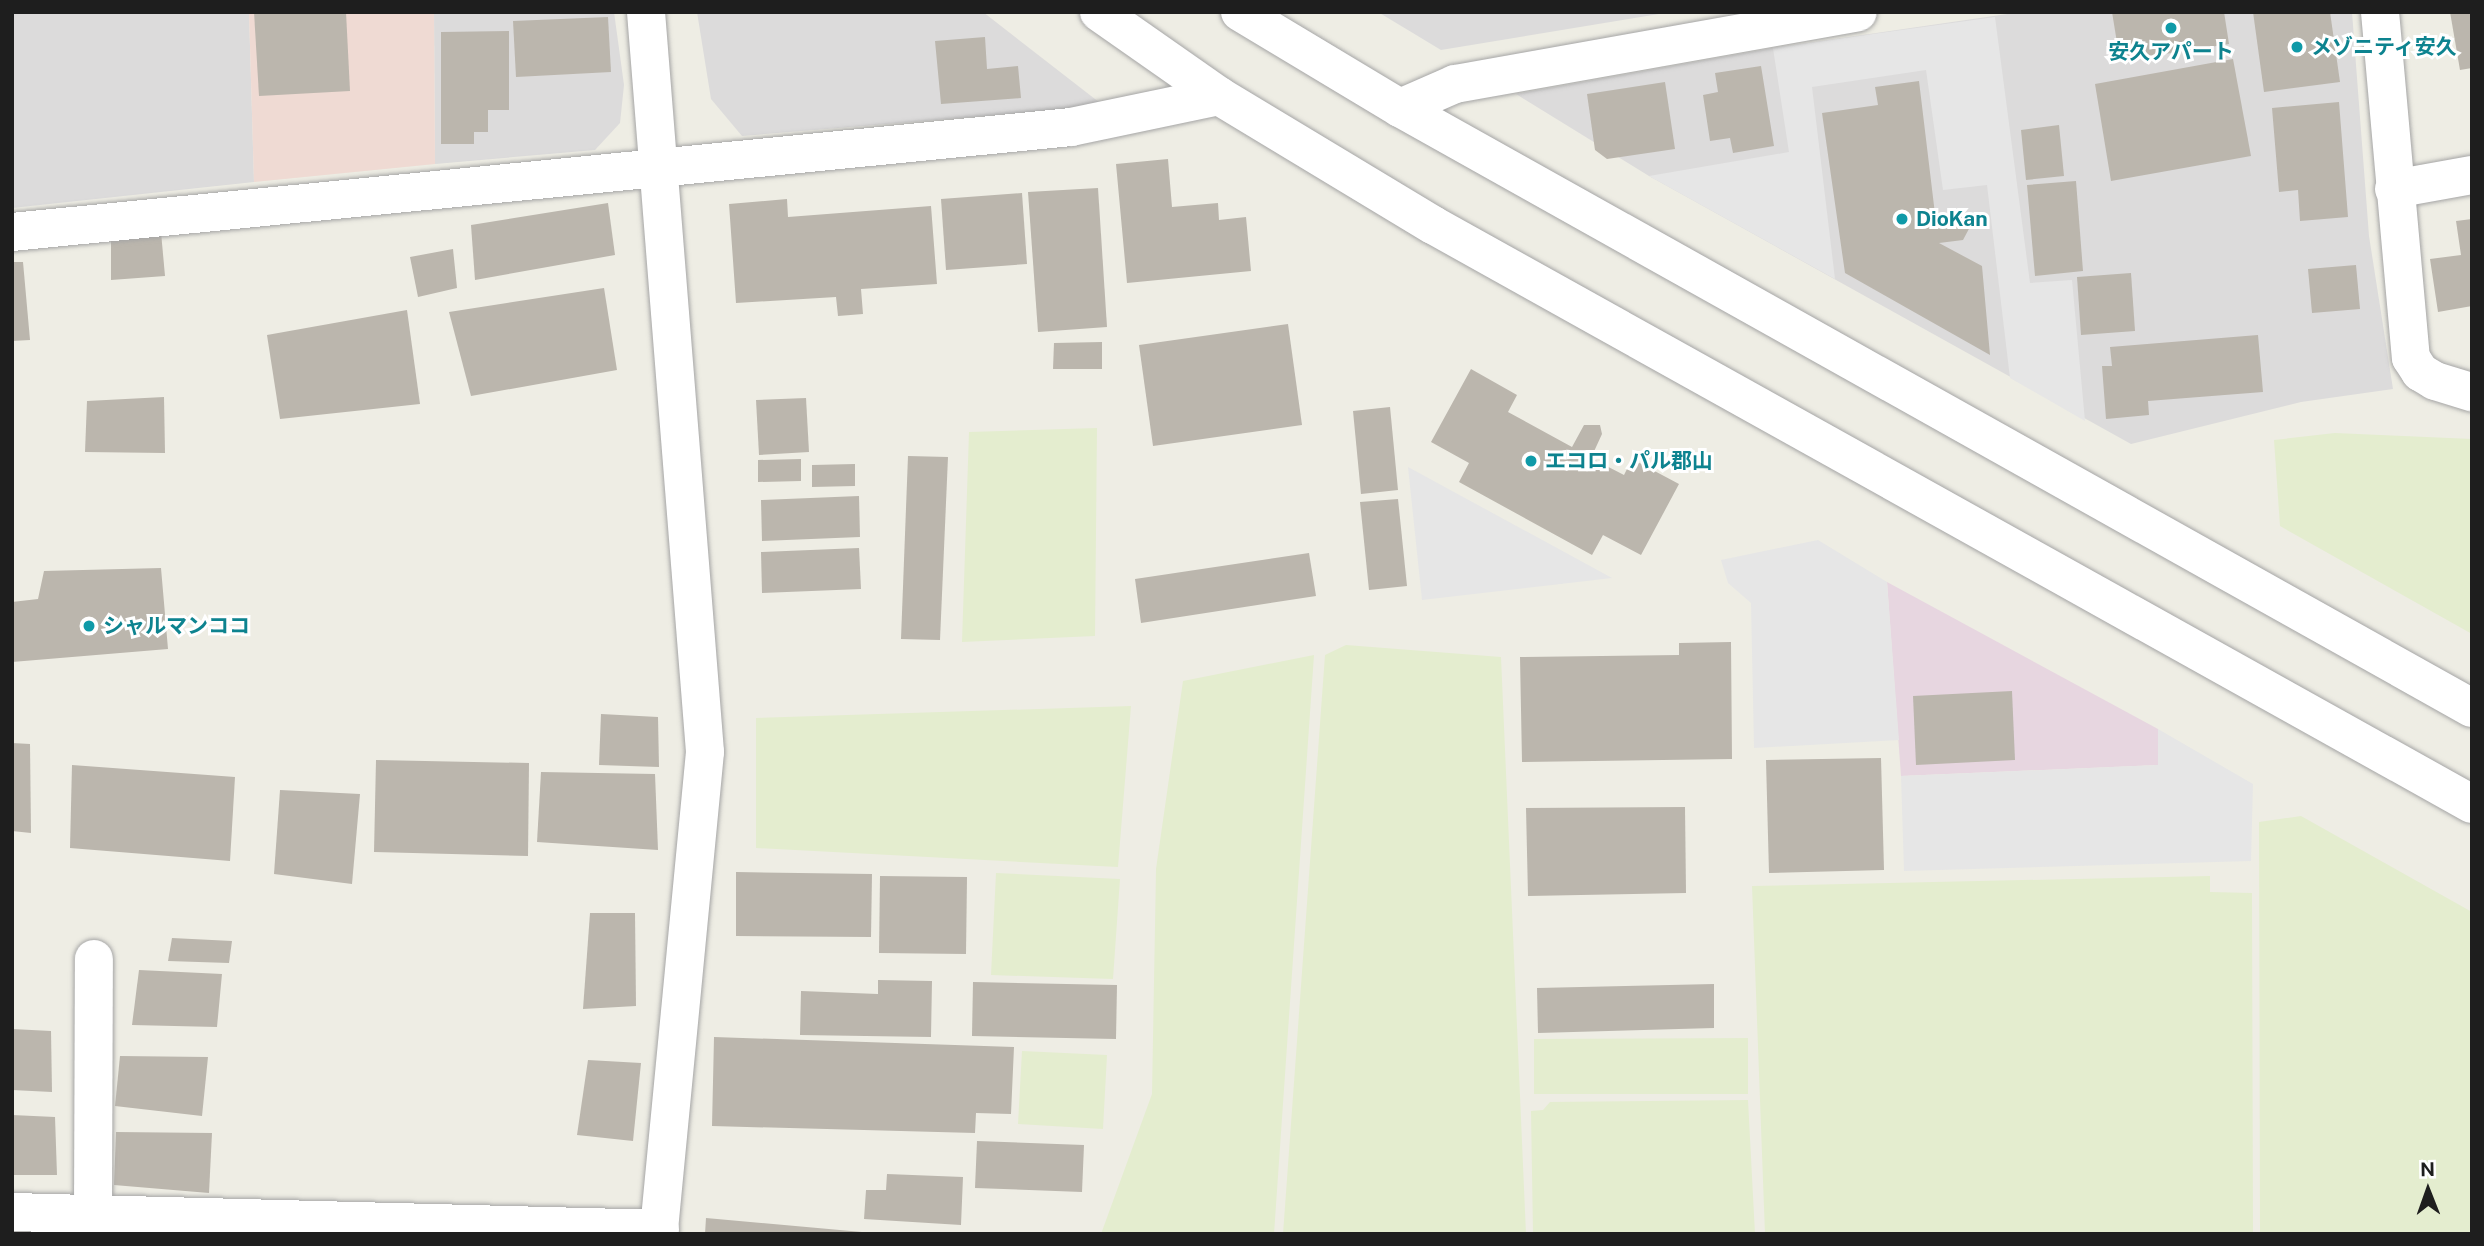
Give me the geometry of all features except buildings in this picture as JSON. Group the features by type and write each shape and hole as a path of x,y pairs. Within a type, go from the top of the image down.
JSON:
{"street":[{"path":"12,1212 659,1231 705,752 646,12"},
{"path":"1098,12 1219,96 1457,238 2472,804"},
{"path":"1240,12 1400,108 2472,708"},
{"path":"1400,108 1455,84 1858,12"},
{"path":"2380,12 2394,188 2412,358 2420,372 2435,381 2472,392"},
{"path":"12,232 659,165 1071,127 1219,96"},
{"path":"2394,188 2472,175"},
{"path":"93,1214 94,958"}],"shaded area":[{"path":"12,12 249,12 254,182 12,208"},
{"path":"249,12 434,12 435,164 254,182"},
{"path":"434,12 614,12 624,85 620,123 595,150 435,164"},
{"path":"697,12 983,12 1104,106 742,136 711,99"},
{"path":"1378,12 1671,12 1441,50"},
{"path":"2021,12 2352,12 2369,236 2393,389 2301,402 2131,444 1649,176 1516,94 1773,48"},
{"path":"1995,17 2030,283 2072,280 2085,421 2010,378 1987,185 1943,190 1926,70 1812,87 1835,279 1649,176 1789,152 1773,48"},
{"path":"1408,467 1612,578 1422,600"},
{"path":"1818,540 1887,582 1899,740 1754,748 1751,603 1728,583 1721,560"},
{"path":"1887,582 2158,729 2158,765 1901,776"},
{"path":"2158,729 2253,784 2251,861 1904,871 1901,776 2158,765"}],"green space":[{"path":"1097,428 1095,636 962,642 969,432"},
{"path":"2335,433 2472,439 2472,634 2280,526 2274,440"},
{"path":"1346,645 1501,657 1526,1234 1283,1234 1325,655"},
{"path":"1314,655 1274,1234 1101,1234 1152,1094 1156,869 1183,681"},
{"path":"1131,706 1118,867 756,848 756,718"},
{"path":"2301,816 2472,912 2472,1234 2260,1234 2259,822"},
{"path":"996,873 1120,879 1113,979 991,975"},
{"path":"2210,876 2210,892 2252,893 2253,1234 1765,1234 1752,886"},
{"path":"1748,1038 1748,1094 1534,1094 1534,1039"},
{"path":"1022,1051 1107,1055 1103,1129 1018,1124"},
{"path":"1748,1100 1755,1234 1533,1234 1531,1111 1543,1110 1550,1102"}],"place":[{"name":"安久アパート","path":"2171,28"},
{"name":"メゾニティ安久","path":"2297,47"},
{"name":"DioKan","path":"1902,219"},
{"name":"エコロ・パル郡山","path":"1531,461"},
{"name":"シャルマンココ","path":"89,626"}]}
